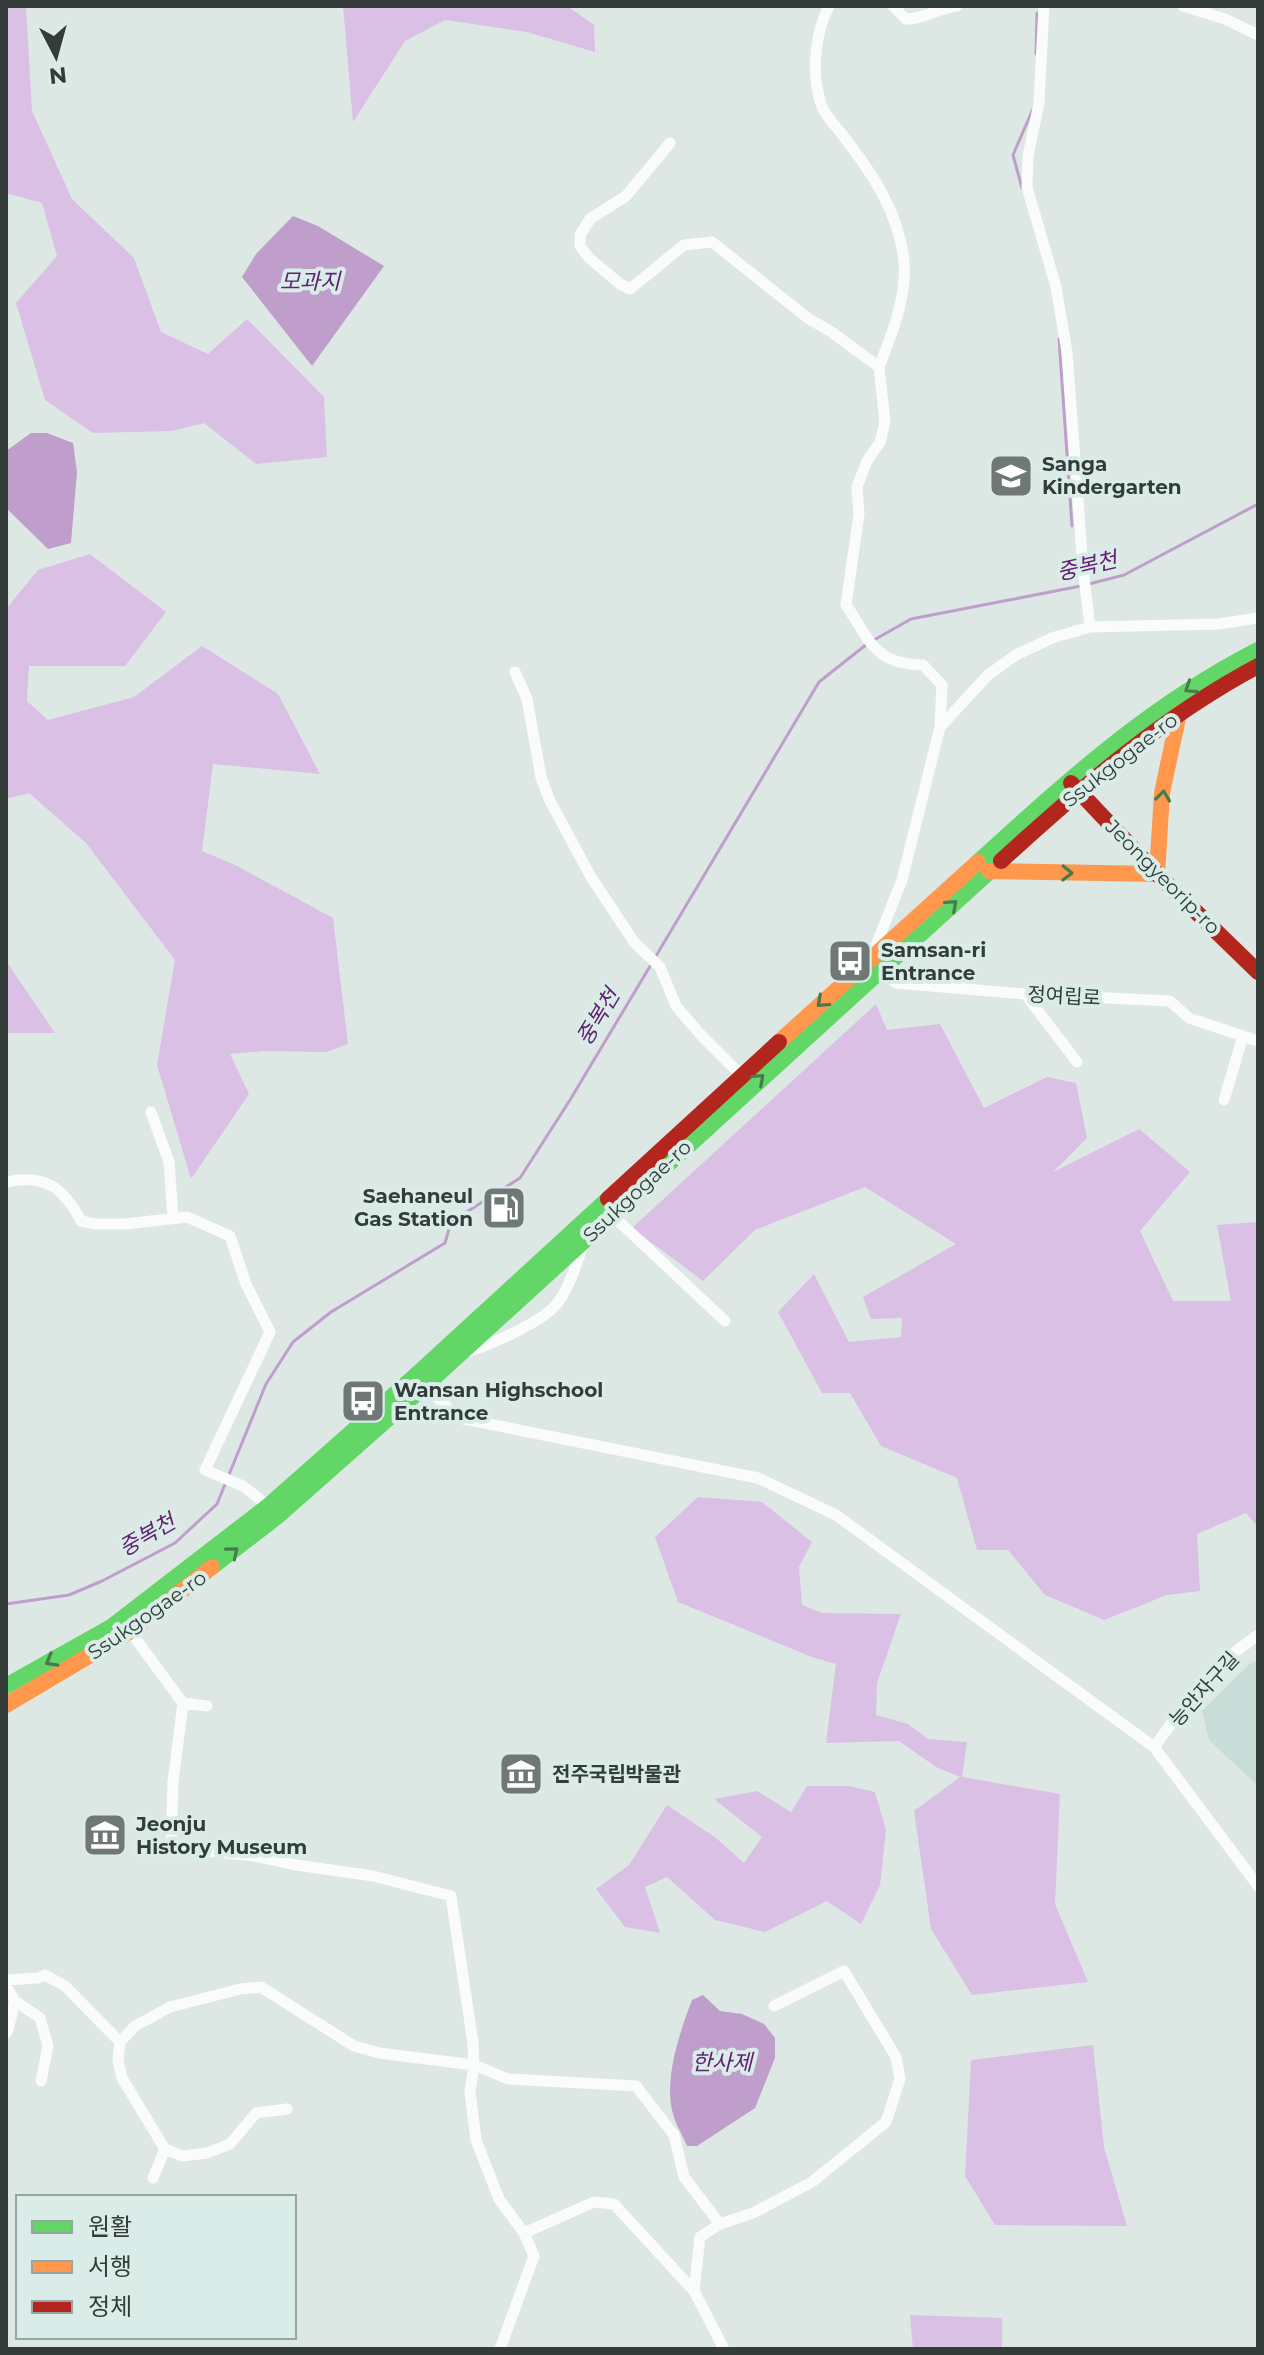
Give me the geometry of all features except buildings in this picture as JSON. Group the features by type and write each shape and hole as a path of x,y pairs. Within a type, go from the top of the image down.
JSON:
{"street":[{"path":"829,6 821,20 816,51 823,110 884,193 904,261 900,302 879,367 885,422 880,442 867,461 857,487 859,514 846,605 881,654 903,664 923,665 942,685 940,727 902,880 876,964"},
{"path":"893,6 906,19 912,19 926,17 940,8 957,6"},
{"path":"1044,6 1039,103 1028,156 1027,187 1056,287 1067,352 1090,627"},
{"path":"1183,6 1225,19 1258,35"},
{"path":"1224,6 1225,19"},
{"path":"670,143 626,196 590,219 580,235 580,246 589,258 630,289 684,245 712,242 809,319 879,367"},
{"path":"940,727 988,675 1016,655 1052,638 1090,627 1218,624 1258,618"},
{"name":"Ssukgogae-ro","path":"6,1705 125,1626 278,1516 742,1076 989,871 1131,729 1215,672 1258,650"},
{"name":"Ssukgogae-ro","path":"6,1686 111,1627 125,1626 420,1381 458,1354 585,1239 876,964 1073,786 1223,683 1258,666"},
{"path":"515,672 527,699 541,777 550,801 591,877 634,942 660,967 676,1006 742,1076"},
{"path":"989,871 1157,874 1162,793 1179,713"},
{"name":"Jeongyeorip-ro","path":"1073,786 1157,874 1258,972"},
{"name":"정여립로","path":"876,964 896,983 1025,994 1170,1001 1189,1018 1258,1041"},
{"path":"1025,994 1077,1062"},
{"path":"1224,1100 1243,1036"},
{"path":"151,1112 169,1162 173,1218"},
{"path":"6,1182 23,1179 50,1183 70,1199 81,1221 125,1224 187,1217 230,1236 246,1284 270,1332 205,1470 243,1486 268,1506"},
{"path":"611,1214 725,1321"},
{"path":"458,1354 477,1349 526,1326 556,1305 572,1275 585,1239"},
{"path":"420,1381 459,1418 758,1478 836,1515 1154,1747 1258,1886"},
{"path":"125,1626 183,1703 173,1782 171,1847 254,1856 373,1876 451,1896 473,2043 470,2092 476,2140 499,2199 524,2233 534,2256 500,2349"},
{"name":"능안자구길","path":"1154,1747 1192,1696 1235,1652 1258,1635"},
{"path":"183,1703 207,1706"},
{"path":"694,2291 700,2237 720,2224 753,2213 812,2182 886,2122 900,2079 896,2057 844,1971 774,2006"},
{"path":"6,1980 45,1975 65,1986 120,2042"},
{"path":"6,1986 15,2001 40,2018 48,2046 41,2081"},
{"path":"287,2109 256,2113 230,2144 207,2153 182,2156 165,2149 122,2078 118,2060 120,2042 135,2026 170,2007 240,1989 261,1987 354,2046 379,2053 474,2065 508,2079 636,2086 674,2135 684,2177 720,2224"},
{"path":"6,2033 15,2001"},
{"path":"153,2178 165,2149"},
{"path":"524,2233 594,2202 614,2204 694,2291 724,2349"}],"shaded area":[{"path":"6,6 26,6 32,111 72,199 134,258 161,332 208,354 247,319 324,397 327,457 256,464 204,423 172,431 93,433 45,400 16,303 57,256 42,203 6,193"},
{"path":"343,6 567,6 594,25 595,52 527,32 445,20 405,41 353,122"},
{"path":"90,554 166,612 125,666 29,666 27,701 48,720 134,697 202,646 278,694 320,774 213,764 202,851 235,865 333,918 348,1044 326,1052 230,1054 249,1094 191,1179 157,1065 175,960 86,843 29,793 6,799 6,609 38,570"},
{"path":"6,961 55,1033 6,1033"},
{"path":"876,1004 887,1030 940,1024 984,1108 1047,1077 1076,1083 1087,1138 1053,1172 1139,1129 1190,1172 1140,1231 1173,1301 1231,1301 1217,1225 1258,1222 1258,1527 1246,1513 1197,1534 1200,1591 1167,1595 1104,1620 1045,1595 1008,1550 977,1550 957,1478 881,1446 850,1393 822,1393 778,1312 814,1274 849,1342 901,1337 902,1318 871,1319 863,1297 956,1244 865,1187 755,1230 703,1281 632,1228"},
{"path":"698,1497 762,1502 812,1542 799,1567 802,1605 822,1613 901,1614 877,1683 876,1715 908,1724 928,1739 967,1742 962,1777 1060,1794 1055,1904 1088,1982 972,1995 931,1929 914,1811 960,1777 936,1767 899,1741 826,1743 836,1664 678,1602 655,1537"},
{"path":"1253,1661 1258,1662 1258,1786 1209,1740 1202,1711"},
{"path":"807,1786 849,1786 875,1792 886,1830 880,1885 861,1924 827,1901 765,1932 715,1920 667,1877 645,1887 660,1933 625,1927 596,1889 629,1865 667,1805 716,1838 744,1863 762,1837 714,1799 757,1791 791,1812"},
{"path":"1093,2045 1104,2147 1127,2226 995,2225 965,2176 971,2060"},
{"path":"910,2315 1002,2318 1002,2349 913,2349"}],"water":[{"name":"모과지","path":"293,216 318,226 384,266 312,366 242,277 256,254"},
{"path":"31,433 47,433 73,443 77,472 71,543 48,549 6,508 6,451"},
{"name":"한사제","path":"703,1995 720,2011 742,2014 764,2024 775,2038 775,2058 755,2108 697,2146 687,2146 675,2121 671,2103 671,2073 692,2000"}],"waterway":[{"path":"1036,54 1037,13"},
{"path":"1022,188 1013,155 1033,109"},
{"path":"1059,339 1072,526"},
{"name":"중복천","path":"1089,584 1124,575 1258,504"},
{"name":"중복천","path":"874,640 911,619 1081,586"},
{"name":"중복천","path":"656,956 819,682 867,644"},
{"name":"중복천","path":"6,1604 69,1595 102,1581 175,1543 217,1504 266,1384 293,1342 331,1312 445,1243 451,1222 520,1178 652,963"}],"traffic: fast":[{"path":"978,862 1111,746 1182,695 1258,650"},
{"path":"212,1567 278,1516 425,1386 1001,861"},
{"path":"6,1686 111,1627 268,1506 608,1199"}],"traffic: slow":[{"path":"989,871 1157,874 1162,793 1179,713"},
{"path":"779,1042 978,862"},
{"path":"6,1705 129,1632 212,1567"}],"traffic: jam":[{"path":"1001,861 1124,755 1189,708 1258,666"},
{"path":"1071,783 1157,874 1258,972"},
{"path":"608,1199 779,1042"}],"place":[{"name":"Sanga Kindergarten","path":"1011,476"},
{"name":"Samsan-ri Entrance","path":"850,961"},
{"name":"Saehaneul Gas Station","path":"504,1208"},
{"name":"Wansan Highschool Entrance","path":"363,1401"},
{"name":"전주국립박물관","path":"521,1774"},
{"name":"Jeonju History Museum","path":"105,1835"}]}
